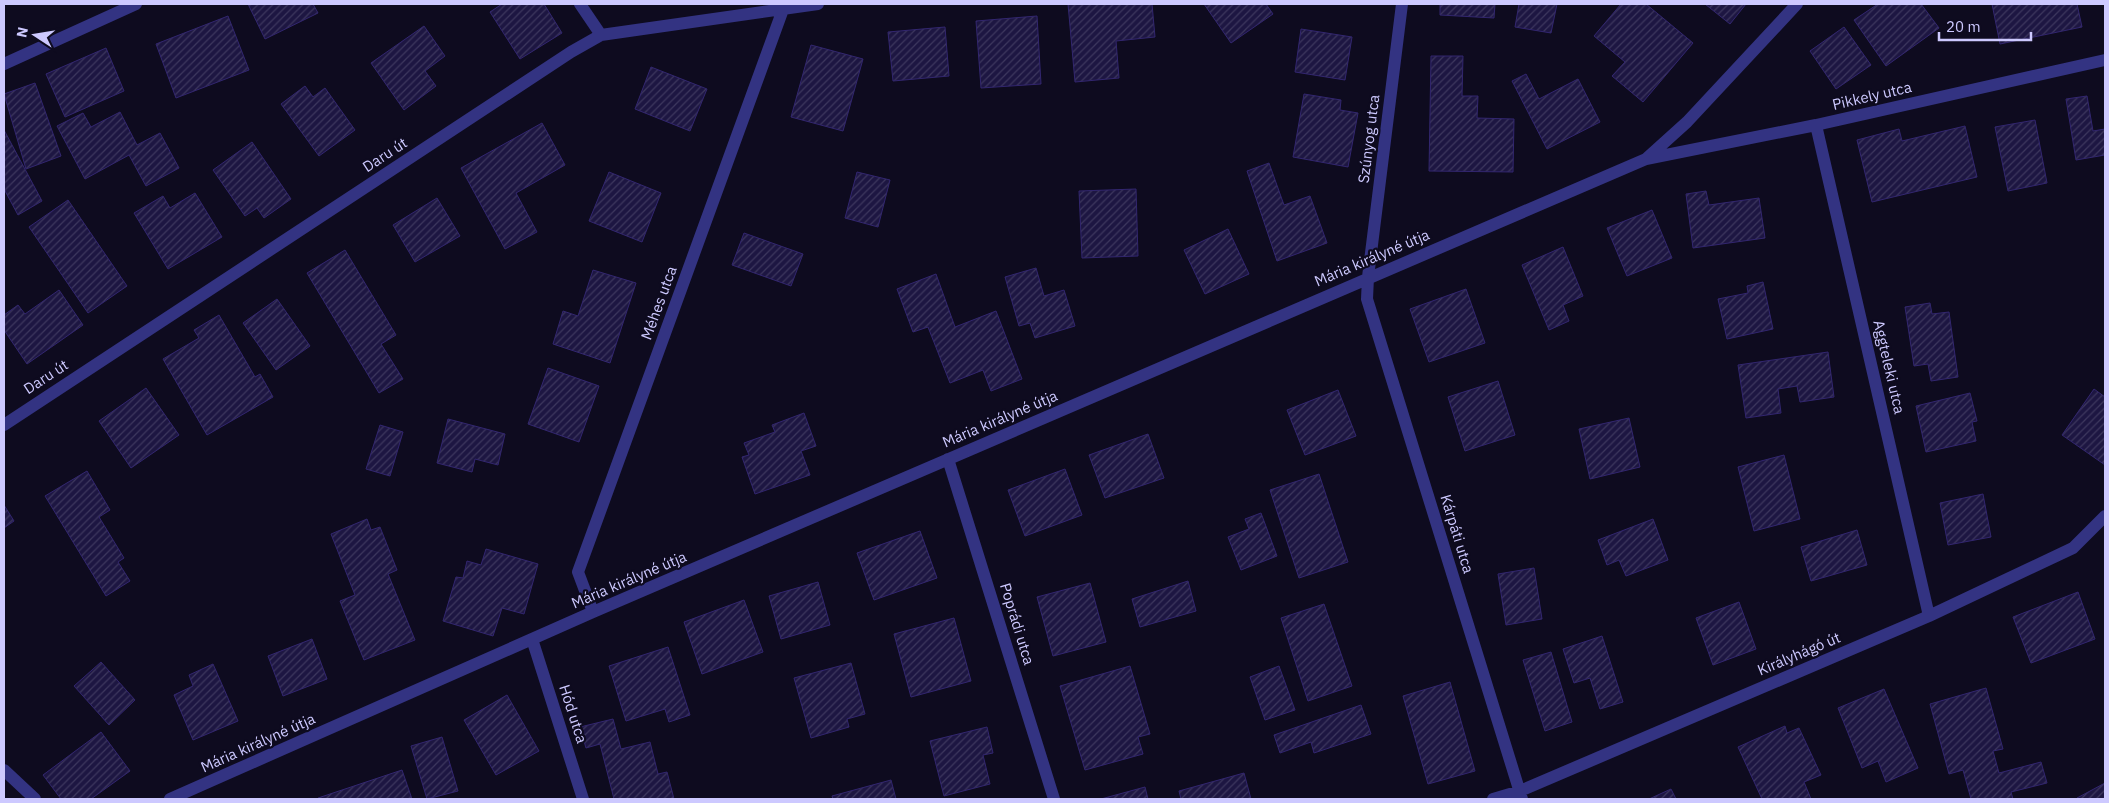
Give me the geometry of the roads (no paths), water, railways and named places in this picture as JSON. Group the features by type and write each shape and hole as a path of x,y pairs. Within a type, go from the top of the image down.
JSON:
{"street":[{"path":"4,64 136,4"},
{"path":"580,4 600,35"},
{"name":"Daru út","path":"4,424 571,52 600,35 784,6 818,4"},
{"name":"Szúnyog utca","path":"1368,277 1402,4"},
{"name":"Mária királyné útja","path":"170,799 593,612 1646,159 1687,122 1797,4"},
{"name":"Méhes utca","path":"593,612 578,572 784,6"},
{"name":"Pikkely utca","path":"1646,159 1816,125 2105,60"},
{"name":"Aggteleki utca","path":"1816,125 1929,616"},
{"name":"Kárpáti utca","path":"1368,277 1367,299 1521,795"},
{"name":"Poprádi utca","path":"948,459 1054,799"},
{"name":"Királyhágó út","path":"1493,799 1521,795 1929,616 2073,548 2105,516"},
{"name":"Hód utca","path":"532,639 583,799"},
{"path":"4,770 35,799"}]}
